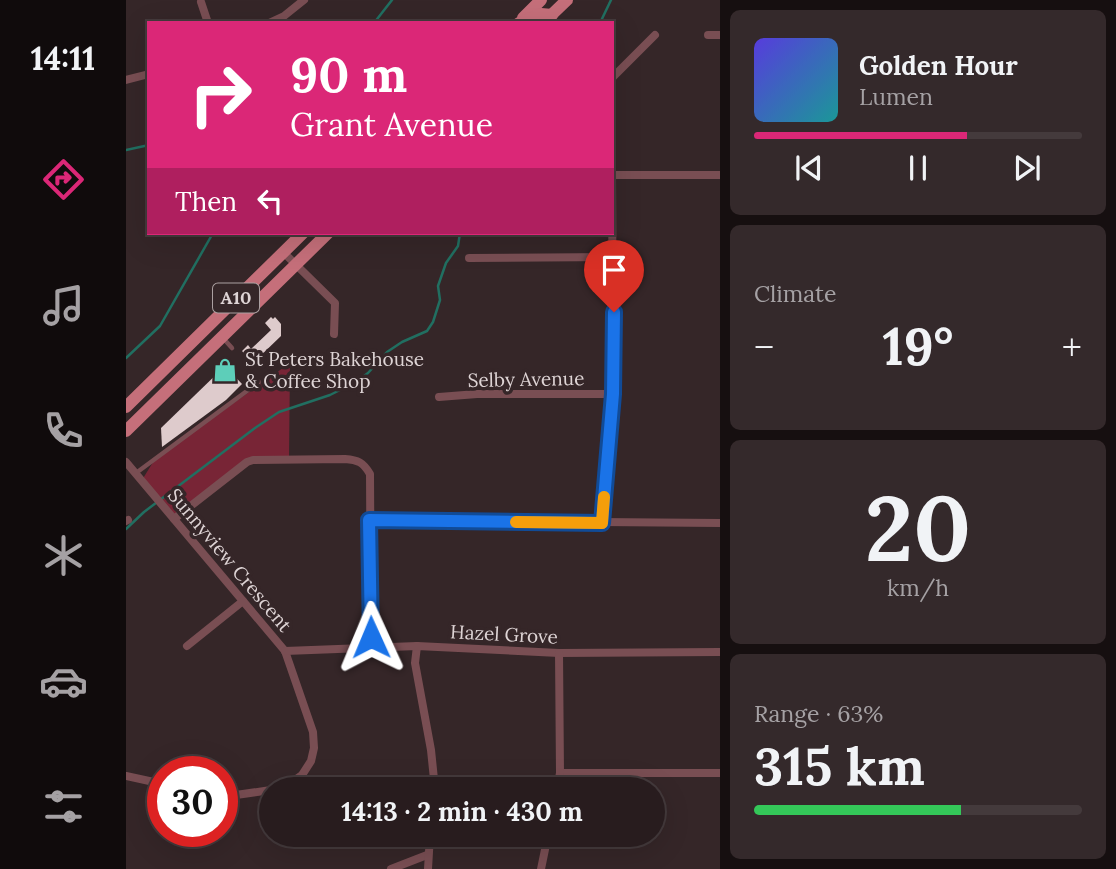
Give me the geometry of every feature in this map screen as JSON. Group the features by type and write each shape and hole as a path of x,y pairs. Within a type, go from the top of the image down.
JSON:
{"main road":[{"path":"520,21 541,0"},
{"path":"551,20 552,0"},
{"path":"551,20 567,0"},
{"path":"523,21 541,14 551,20"},
{"name":"A10","path":"126,407 301,235"},
{"name":"A10","path":"126,432 326,235"}],"street":[{"path":"273,21 304,0"},
{"path":"201,2 207,21"},
{"path":"614,76 655,35"},
{"path":"708,35 720,35"},
{"path":"126,80 147,75"},
{"path":"614,170 720,175"},
{"path":"602,523 613,394 614,235"},
{"path":"284,252 335,303 334,334"},
{"path":"469,258 614,257"},
{"name":"Selby Avenue","path":"439,397 477,394 613,394"},
{"path":"174,519 253,460 345,459 363,463 369,474 371,648"},
{"name":"Sunnyview Crescent","path":"126,461 285,651 313,732 311,761 300,777"},
{"path":"369,520 720,523"},
{"path":"187,646 243,601"},
{"path":"417,646 415,663 433,777"},
{"name":"Hazel Grove","path":"285,651 417,646 559,653 720,652"},
{"path":"559,653 559,777"},
{"path":"560,774 720,773"},
{"path":"126,776 147,781"},
{"name":"Sunnyview Crescent","path":"238,795 259,792"},
{"path":"428,847 428,869"},
{"path":"541,869 546,847"},
{"path":"391,869 427,855"}],"lane":[{"path":"222,337 232,348"},
{"path":"136,473 258,382"}],"shaded area":[{"path":"290,363 289,459 253,460 174,519 142,480 155,459"}],"building":[{"path":"275,317 281,324 281,336 253,363 242,351 248,345 251,349 271,330 265,323"},
{"path":"225,366 242,384 226,400 162,447 161,428"}],"waterway":[{"path":"376,21 392,0"},
{"path":"601,21 611,0"},
{"path":"126,150 147,145"},
{"path":"126,358 160,326 212,235"},
{"path":"126,529 144,512 279,412 330,395 356,382 387,352 427,331 440,300 438,286 446,263 458,246 460,235"}],"slow traffic":[{"path":"516,522 602,523 604,497"}],"place":[{"name":"St Peters Bakehouse & Coffee Shop","path":"225,370"}],"route":[{"path":"371,637 369,520 602,523 613,394 614,312"}]}
